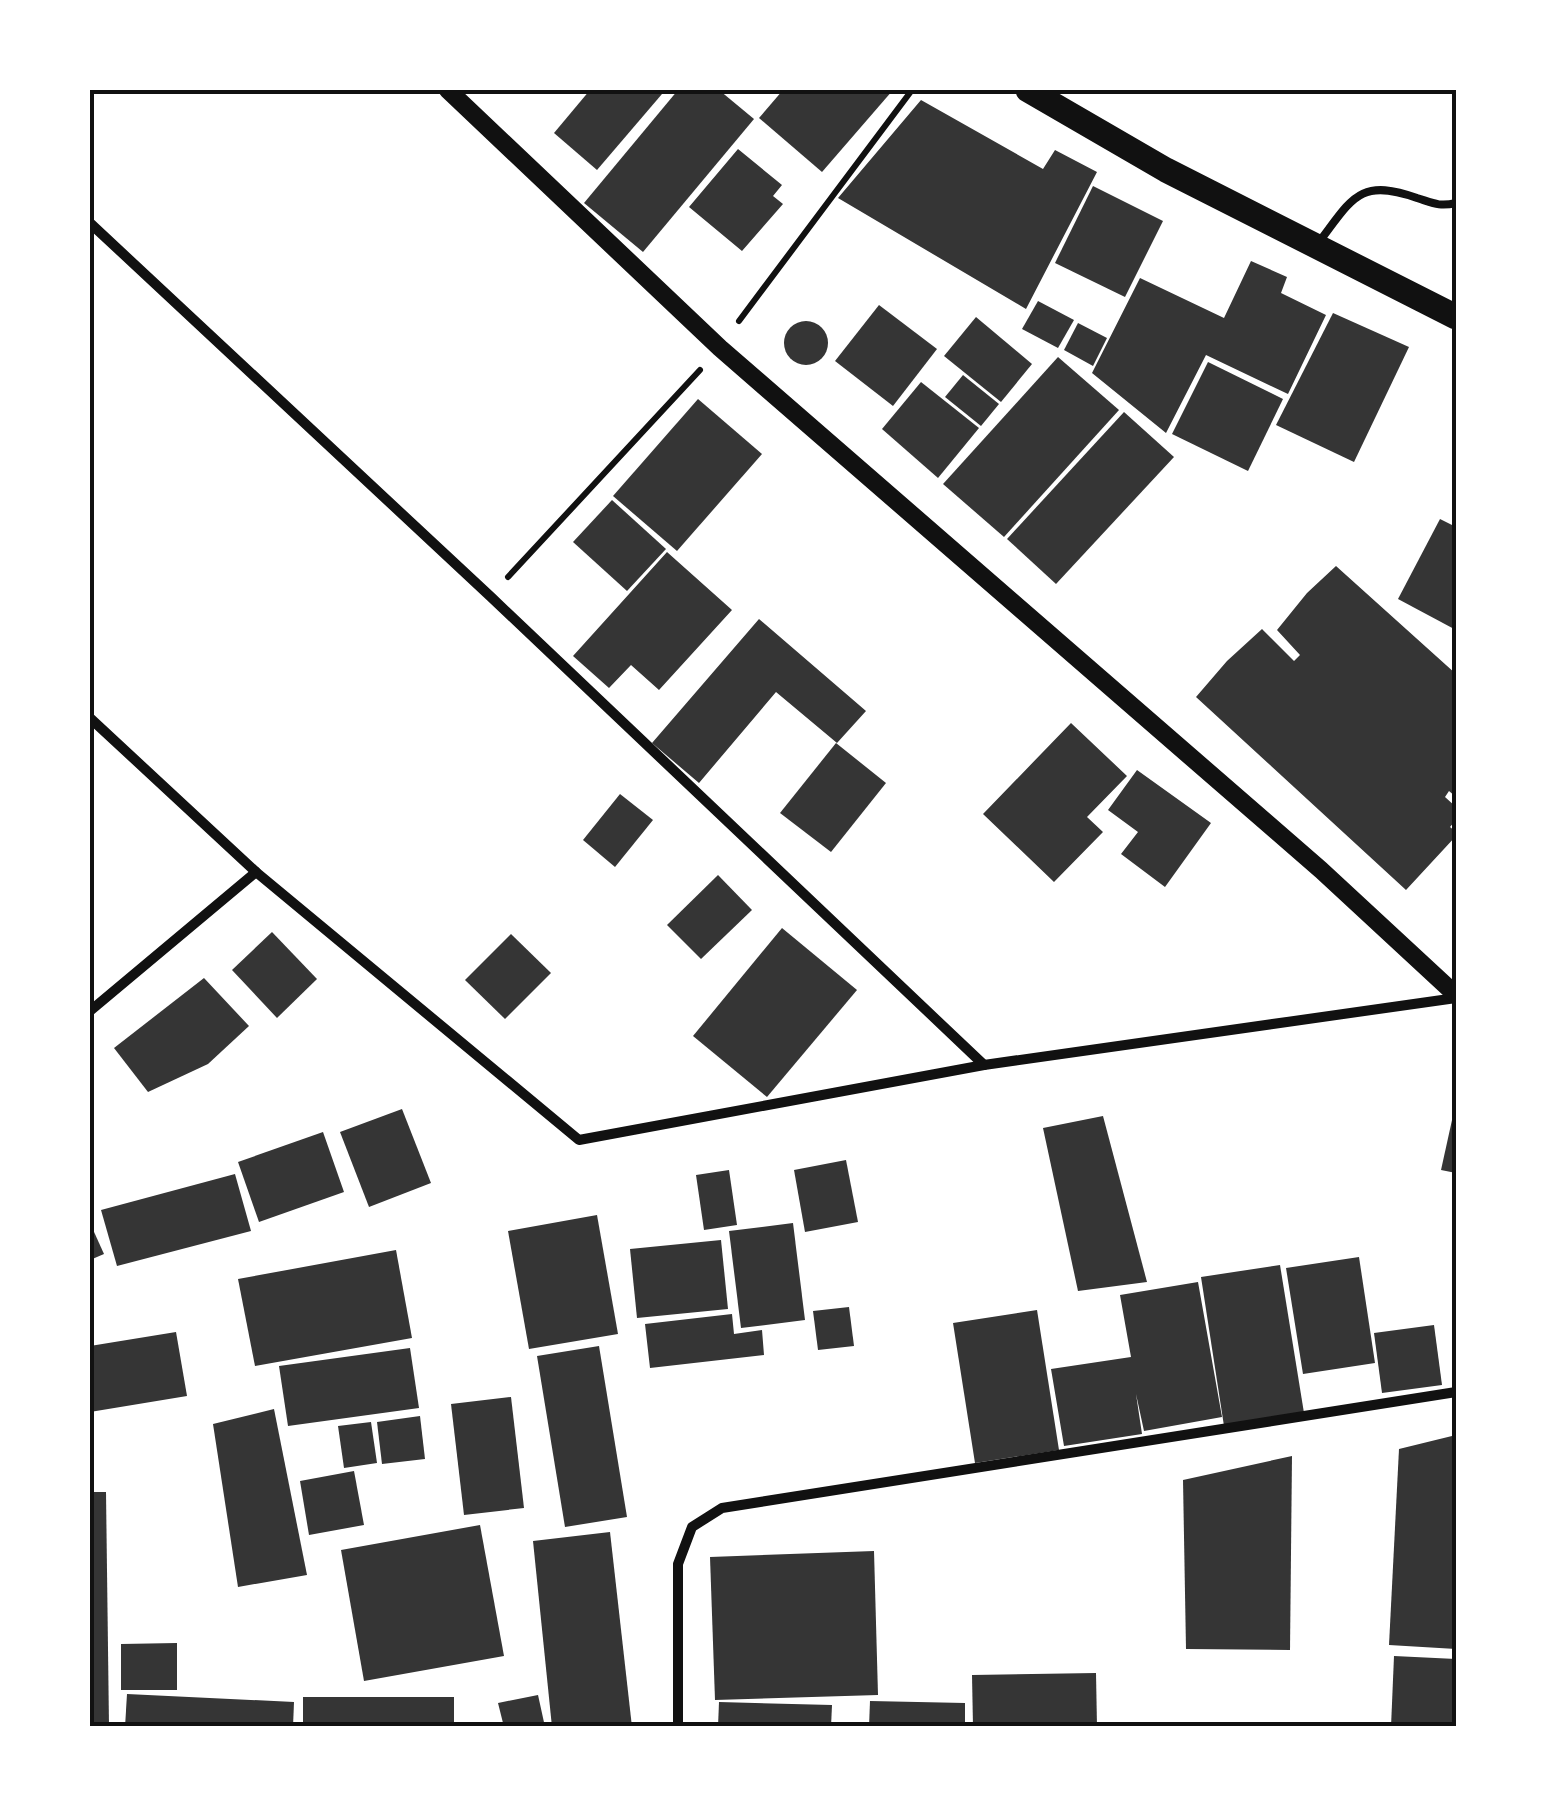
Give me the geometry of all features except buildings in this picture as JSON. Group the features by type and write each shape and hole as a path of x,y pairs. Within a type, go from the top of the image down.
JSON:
{"main road":[{"path":"1028,90 1166,170 1456,318"}],"street":[{"path":"448,90 720,348 1322,870 1456,996"},
{"path":"90,223 984,1065"},
{"path":"90,718 256,872 579,1140 984,1065 1456,996"},
{"path":"90,1011 256,872"},
{"path":"678,1727 678,1564 692,1527 722,1508 1456,1392"}],"lane":[{"path":"1316,246 1350,202 1366,191 1390,188 1441,206 1456,204"}],"path":[{"path":"490,596 720,348 912,90"}]}
